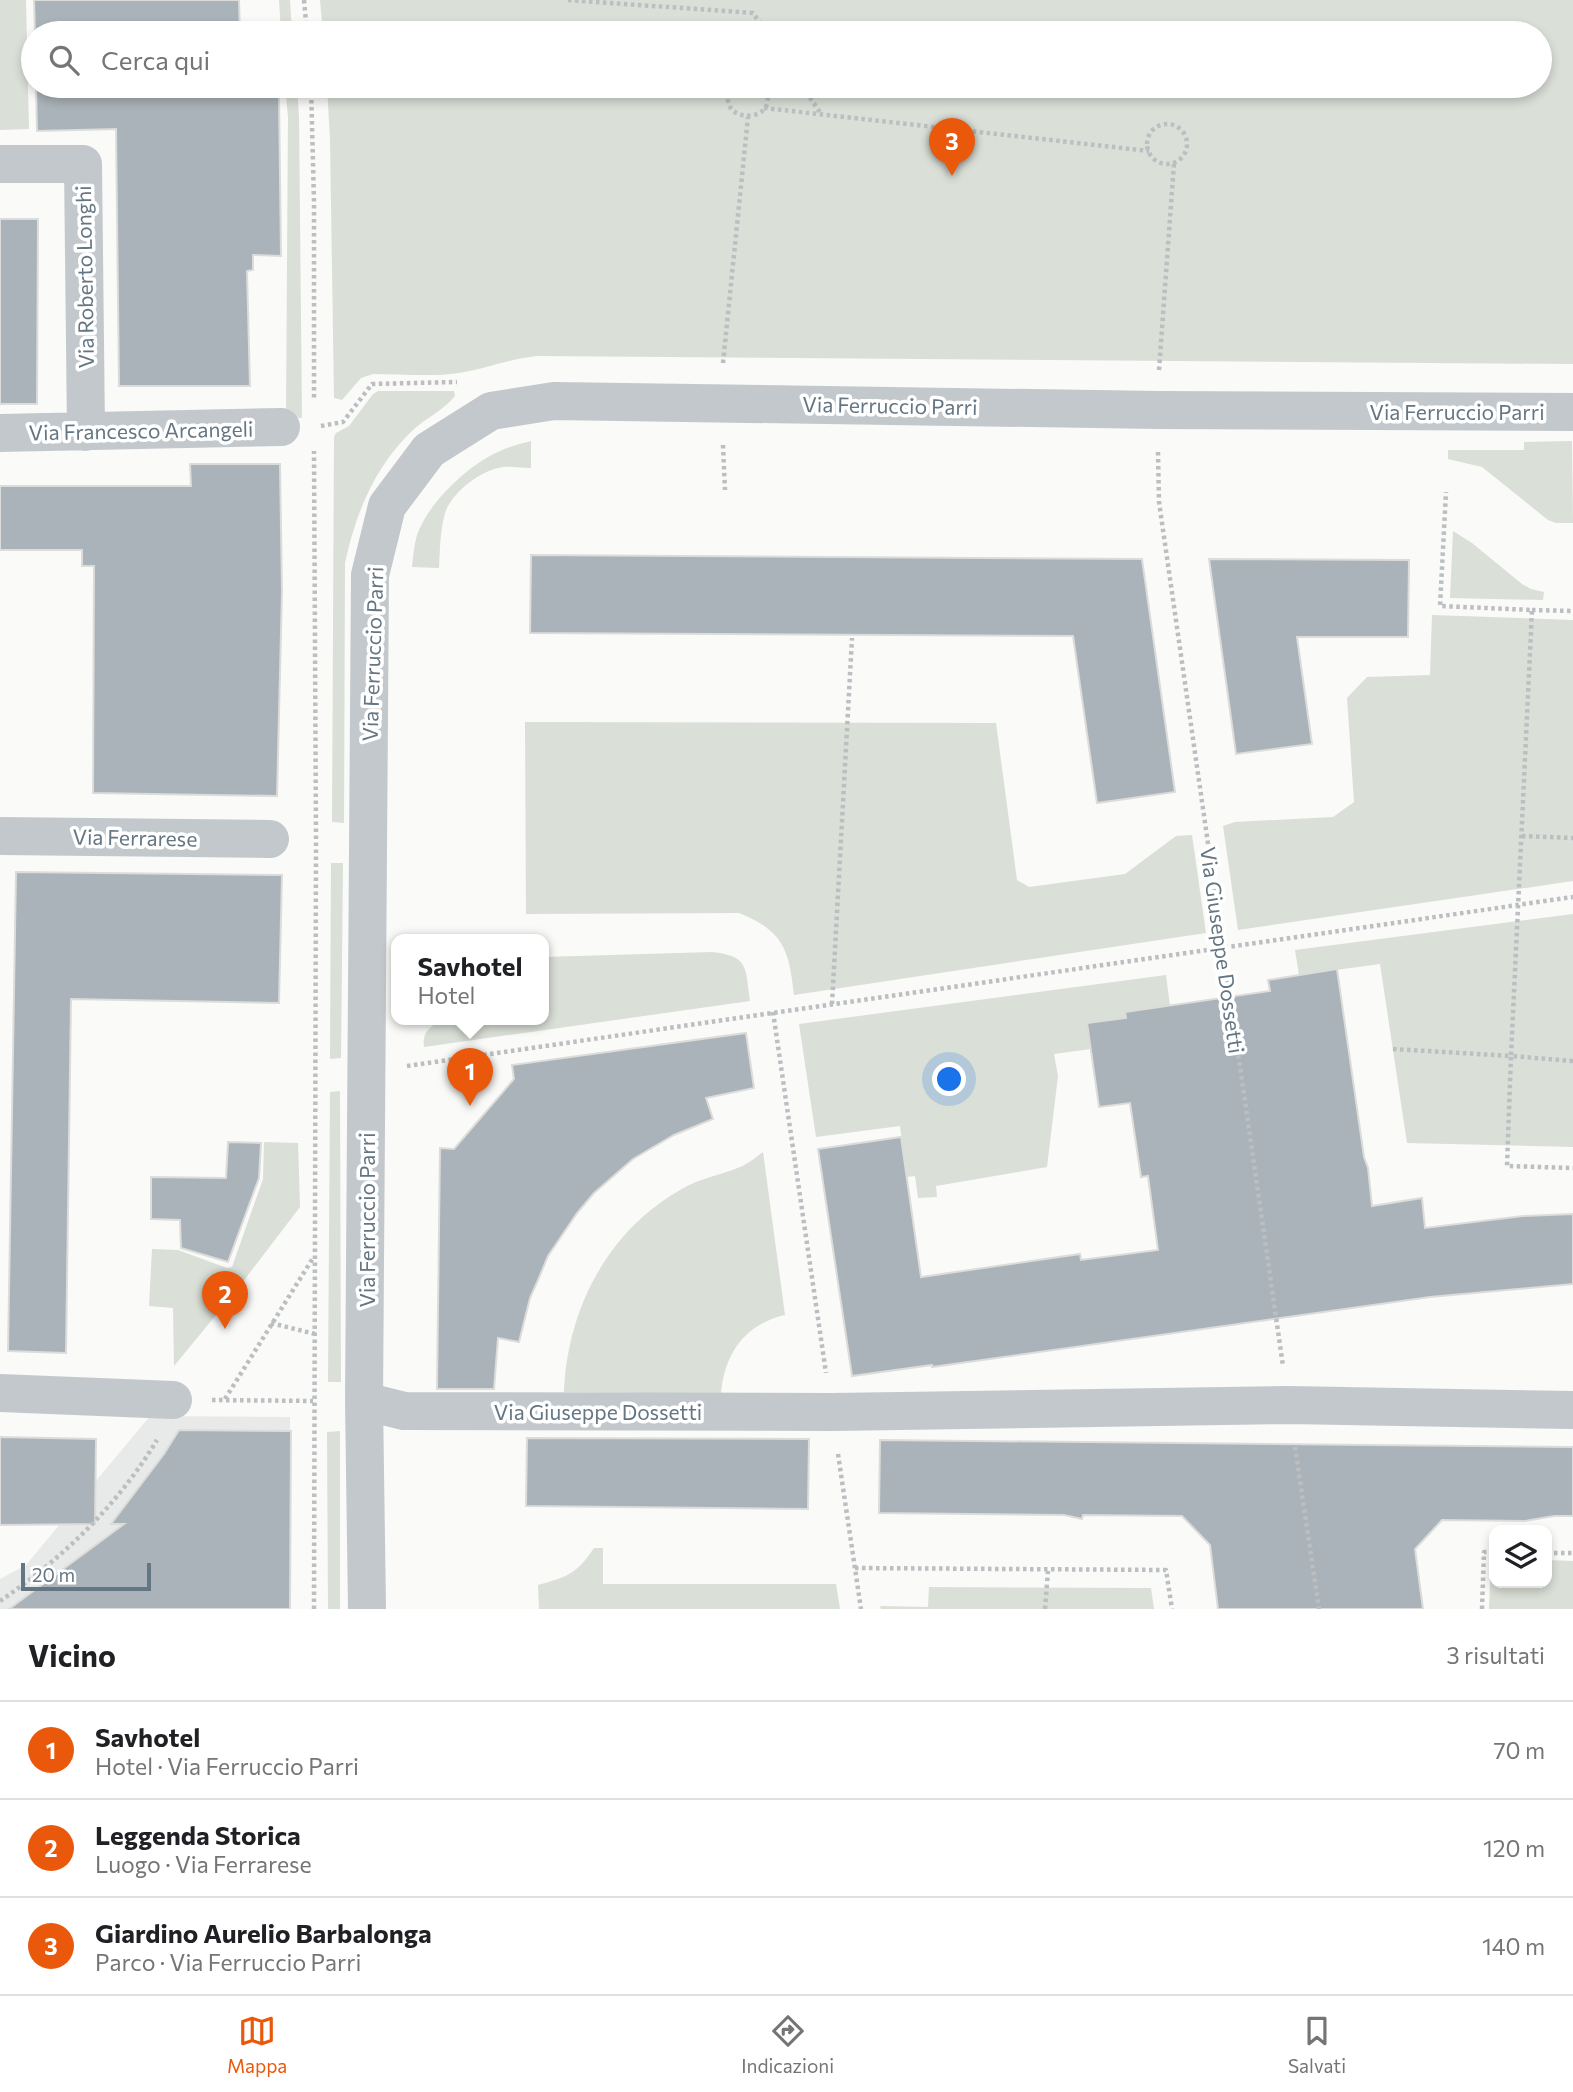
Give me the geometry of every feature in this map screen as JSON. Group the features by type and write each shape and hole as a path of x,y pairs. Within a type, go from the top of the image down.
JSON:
{"street":[{"name":"Via Roberto Longhi","path":"0,164 83,164 86,432"},
{"name":"Via Ferruccio Parri","path":"366,1609 364,1401 370,575 387,506 429,450 491,411 554,401 1172,410 1573,412"},
{"name":"Via Francesco Arcangeli","path":"0,433 298,434"},
{"name":"Via Ferrarese","path":"0,836 270,839"},
{"path":"0,1393 173,1400"},
{"name":"Via Giuseppe Dossetti","path":"364,1401 404,1410 832,1412 1288,1405 1573,1410"}],"path":[{"path":"304,0 306,21"},
{"path":"568,0 753,13 759,21"},
{"path":"311,98 314,402"},
{"path":"728,98 732,110 748,117 754,116 764,107 766,98"},
{"path":"810,98 821,115"},
{"path":"764,107 1149,151"},
{"path":"723,367 748,117"},
{"path":"1168,124 1181,129 1187,141 1184,155 1174,163 1156,161 1149,151 1148,138 1155,128 1168,124"},
{"path":"1159,371 1174,163"},
{"path":"298,434 316,1077 313,1257 314,1609"},
{"path":"723,436 724,490"},
{"path":"1446,492 1440,606 1573,611"},
{"name":"Via Giuseppe Dossetti","path":"1158,494 1319,1609"},
{"path":"1532,610 1507,1166 1573,1168"},
{"path":"832,1004 852,638"},
{"path":"1522,836 1573,838"},
{"path":"407,1066 1573,897"},
{"path":"773,1012 861,1609"},
{"path":"1393,1049 1573,1061"},
{"path":"225,1400 313,1257"},
{"path":"271,1323 315,1334"},
{"path":"0,1601 49,1565 112,1502 159,1437 173,1400 313,1401"},
{"path":"1482,1609 1484,1552 1489,1552"},
{"path":"1552,1553 1573,1553"},
{"path":"855,1568 1166,1570 1172,1609"},
{"path":"1045,1609 1048,1571"}],"shaded area":[{"path":"0,0 26,0 26,21 21,21 21,98 28,98 29,129 0,130"},
{"path":"279,0 290,0 291,21 280,21"},
{"path":"320,0 1573,0 1573,364 539,356 448,374 373,374 361,378 342,400 334,398 328,98 1552,98 1552,21 322,21"},
{"path":"286,98 298,98 302,418 286,417"},
{"path":"378,391 454,391 455,396 446,406 413,430 388,459 369,491 355,526 345,563 344,823 332,822 334,437 349,426"},
{"path":"531,441 531,468 506,467 486,472 468,483 454,497 443,520 439,568 412,567 416,539 422,523 451,486 488,457"},
{"path":"1572,441 1573,523 1548,520 1482,467 1448,459 1448,450 1524,450 1524,442"},
{"path":"1453,531 1522,584 1544,592 1543,600 1450,598"},
{"path":"1432,615 1573,620 1573,881 1238,930 1223,826 1235,822 1333,817 1354,802 1347,698 1367,677 1430,675"},
{"path":"525,722 996,723 1017,880 1029,887 1125,874 1176,836 1192,835 1206,933 794,995 790,966 782,944 766,927 739,913 526,914"},
{"path":"331,863 343,863 341,1058 330,1059"},
{"path":"1573,914 1573,1147 1407,1143 1380,964 1299,975 1295,950"},
{"path":"712,952 724,954 733,957 743,966 750,1001 424,1047 424,1038 433,1025 549,1025 549,957"},
{"path":"1166,975 1170,1006 1125,1012 1126,1018 1091,1049 1054,1054 1058,1076 1047,1167 936,1186 937,1197 918,1198 915,1176 907,1177 900,1126 816,1137 799,1024"},
{"path":"340,1091 341,1382 328,1382 330,1092"},
{"path":"264,1142 298,1143 300,1207 174,1366 173,1308 149,1306 152,1249 178,1250 227,1268 232,1267 263,1179"},
{"path":"763,1152 785,1315 759,1326 739,1343 727,1366 721,1394 564,1392 573,1332 596,1276 612,1251 654,1207 695,1182 743,1166"},
{"path":"150,1416 290,1417 290,1609 0,1609 0,1579 26,1565"},
{"path":"340,1431 340,1609 328,1609 327,1432"},
{"path":"594,1548 603,1548 603,1584 836,1584 840,1609 539,1609 538,1585 570,1573 582,1564"},
{"path":"1552,1560 1573,1561 1573,1609 1489,1609 1490,1588 1552,1588"},
{"path":"929,1587 1151,1588 1154,1609 881,1609 880,1606 928,1607"}],"building":[{"path":"34,0 239,0 240,21 35,21"},
{"path":"36,98 279,98 281,256 253,255 253,270 247,271 250,386 119,386 116,129 37,131"},
{"path":"0,219 38,219 37,404 0,404"},
{"path":"190,464 280,464 282,591 277,796 93,793 94,566 82,566 82,550 0,550 0,486 191,486"},
{"path":"531,555 1142,559 1175,792 1097,803 1073,636 530,633"},
{"path":"1209,559 1409,560 1408,637 1297,637 1312,744 1236,754"},
{"path":"16,872 282,875 279,1003 71,999 66,1353 8,1351"},
{"path":"1337,969 1372,1206 1422,1198 1425,1228 1523,1216 1573,1214 1573,1284 1430,1297 852,1376 818,1149 901,1137 921,1277 1080,1254 1081,1260 1158,1250 1148,1176 1141,1177 1130,1103 1099,1107 1087,1023 1126,1018 1125,1012 1270,991 1268,980"},
{"path":"746,1033 754,1088 706,1098 713,1119 674,1135 633,1159 594,1193 548,1256 530,1298 519,1342 498,1338 494,1389 437,1389 440,1148 454,1149 514,1079 512,1065"},
{"path":"228,1142 261,1143 259,1178 228,1262 181,1248 180,1220 151,1219 151,1177 226,1178"},
{"path":"179,1430 291,1431 290,1609 9,1609 124,1524 111,1524"},
{"path":"0,1437 96,1439 95,1524 0,1525"},
{"path":"527,1438 809,1439 808,1509 526,1506"},
{"path":"880,1440 1573,1447 1573,1516 1525,1521 1442,1520 1415,1549 1423,1609 1218,1609 1210,1545 1182,1516 1083,1515 1082,1519 1064,1515 879,1513"}],"place":[{"name":"Giardino Aurelio Barbalonga","path":"952,176"},
{"name":"Savhotel","path":"470,1106"},
{"name":"Leggenda Storica","path":"225,1329"}]}
